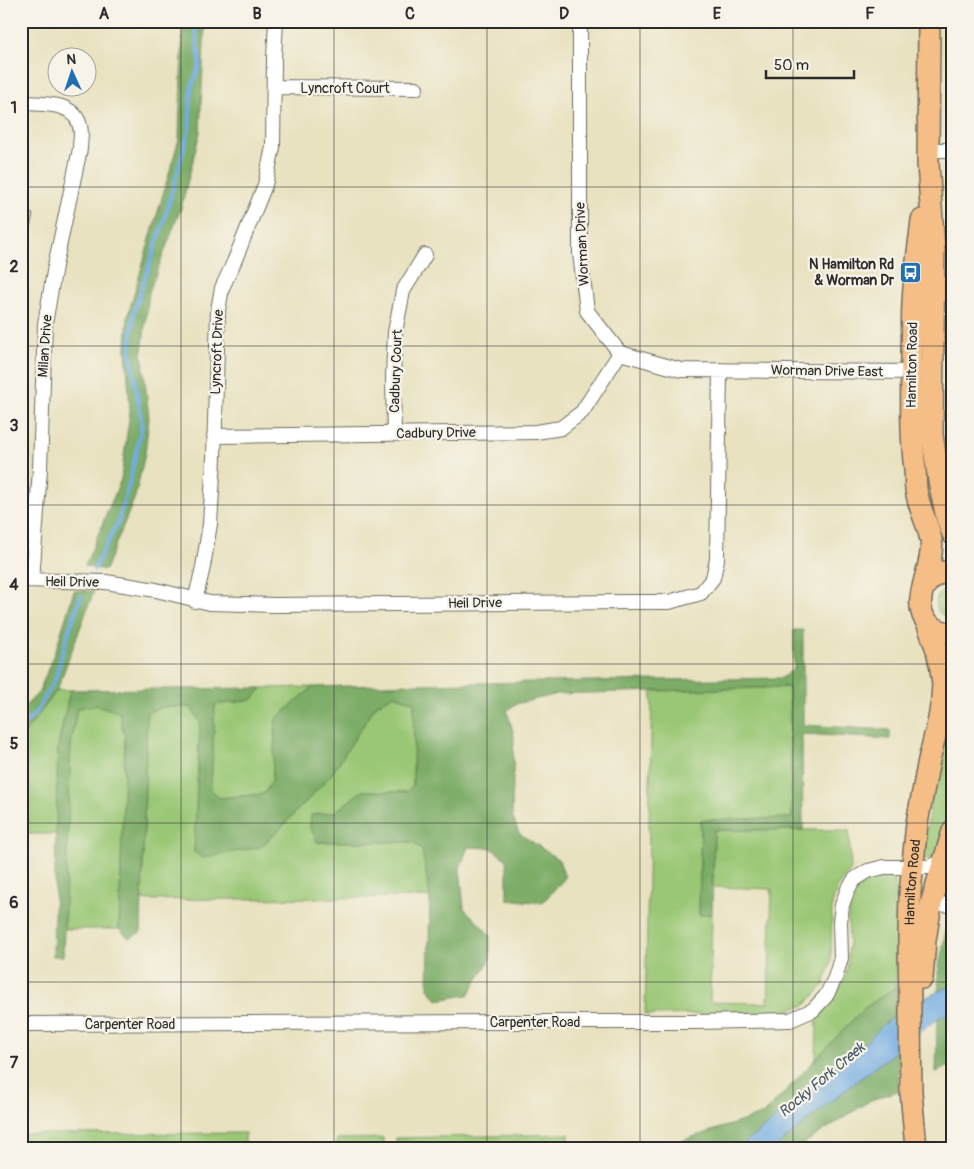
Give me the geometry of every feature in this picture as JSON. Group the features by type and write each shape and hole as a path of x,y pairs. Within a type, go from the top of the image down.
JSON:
{"main road":[{"name":"Hamilton Road","path":"929,21 928,156 934,250 932,418 934,451 939,481 947,518 953,534"},
{"name":"Hamilton Road","path":"917,1148 915,1089 920,1000 917,963 909,911 914,845 920,802 939,719 943,684 937,650 920,605 935,576 938,557 938,537 916,471 912,436 913,303 928,156"},
{"path":"926,622 934,629 944,633 953,633"},
{"name":"Hamilton Road","path":"917,963 925,940 931,904 949,845"}],"street":[{"name":"Lyncroft Drive","path":"195,601 210,524 214,458 218,310 222,288 265,185 273,147 276,21"},
{"name":"Worman Drive","path":"580,21 580,253 587,311 620,353"},
{"name":"Lyncroft Court","path":"274,88 416,88"},
{"name":"Milan Drive","path":"21,103 63,106 75,115 81,132 80,149 44,324 40,469 26,580"},
{"path":"928,156 953,150"},
{"name":"Cadbury Court","path":"394,434 395,332 403,291 425,255"},
{"path":"620,353 681,370 720,370"},
{"name":"Cadbury Drive","path":"214,436 536,432 561,428 582,412 620,353"},
{"name":"Heil Drive","path":"26,580 106,582 156,590 210,604 669,602 701,594 713,578 717,559 720,370"},
{"name":"Worman Drive East","path":"720,370 934,373"},
{"name":"Carpenter Road","path":"21,1024 702,1022 790,1020 813,1010 826,996 836,978 841,958 840,922 842,905 854,879 868,871 884,867 928,867 949,845"},
{"path":"931,904 953,904"}],"green space":[{"path":"183,21 205,21 200,132 181,208 149,292 142,352 149,418 145,454 135,497 105,570 85,566 121,479 130,411 126,348 128,315 179,139"},
{"path":"949,588 953,588 953,618 941,614 936,604 936,599 939,595"},
{"path":"74,591 94,591 57,690 21,738 21,710 39,692 57,646"},
{"path":"794,630 803,630 803,725 890,730 890,739 802,734 803,830 714,830 712,914 699,915 701,820 792,818 789,687 558,694 515,704 507,711 514,735 512,816 519,833 559,860 565,878 542,903 507,899 507,860 491,848 468,847 460,868 464,908 490,935 490,960 468,995 437,1000 428,988 430,897 422,850 413,842 317,842 310,827 311,815 335,812 362,791 407,792 413,785 414,702 394,695 376,705 331,775 261,847 202,858 194,852 200,723 191,707 164,707 147,712 141,932 129,938 119,929 125,739 119,712 96,705 77,708 71,745 63,956 53,956 58,746 70,690 262,688 252,700 215,705 211,789 220,798 264,794 272,781 276,719 313,687 782,678 794,669"},
{"path":"313,687 276,719 272,781 264,794 219,798 211,789 215,705 252,700 262,688"},
{"path":"789,687 792,818 701,820 699,915 712,914 710,1002 768,1003 772,889 713,887 714,830 849,830 851,870 839,884 832,904 831,962 824,985 805,1005 779,1013 645,1015 652,691"},
{"path":"57,690 70,690 58,746 56,834 21,834 21,738"},
{"path":"394,695 414,702 413,785 407,792 362,791 335,812 311,815 317,842 413,842 423,850 430,897 142,900 147,712 164,707 192,707 200,723 194,852 331,775 376,705"},
{"path":"953,696 953,818 941,849 933,858 923,859 929,812"},
{"path":"96,705 119,712 125,739 119,929 64,929 71,745 77,708"},
{"path":"888,874 895,877 896,987 863,1009 816,1059 817,1015 836,995 847,970 849,944 848,917 851,897 862,880 875,875"},
{"path":"953,924 953,986 939,991 938,972 947,926"},
{"path":"896,987 899,1012 848,1060 739,1148 659,1148 764,1114 863,1009"},
{"path":"953,1010 953,1064 936,1072 937,1019"},
{"path":"899,1049 898,1091 871,1100 797,1148 775,1148 830,1102"},
{"path":"245,1133 245,1148 21,1148 21,1134"},
{"path":"569,1134 569,1148 396,1148 396,1138"},
{"path":"383,1138 383,1148 336,1148 337,1139"}],"water":[{"name":"Rocky Fork Creek","path":"953,986 953,1010 937,1019 830,1102 775,1148 739,1148 848,1060 883,1025 903,1009"}],"building":[{"path":"21,212 33,214 25,249 21,249"}],"waterway":[{"path":"94,569 118,522 131,476 142,424 130,350 134,311 164,220 189,130 191,88 200,64 196,21"},
{"path":"21,727 36,713 55,679 81,596"}],"place":[{"name":"N Hamilton Rd & Worman Dr","path":"910,272"}]}
